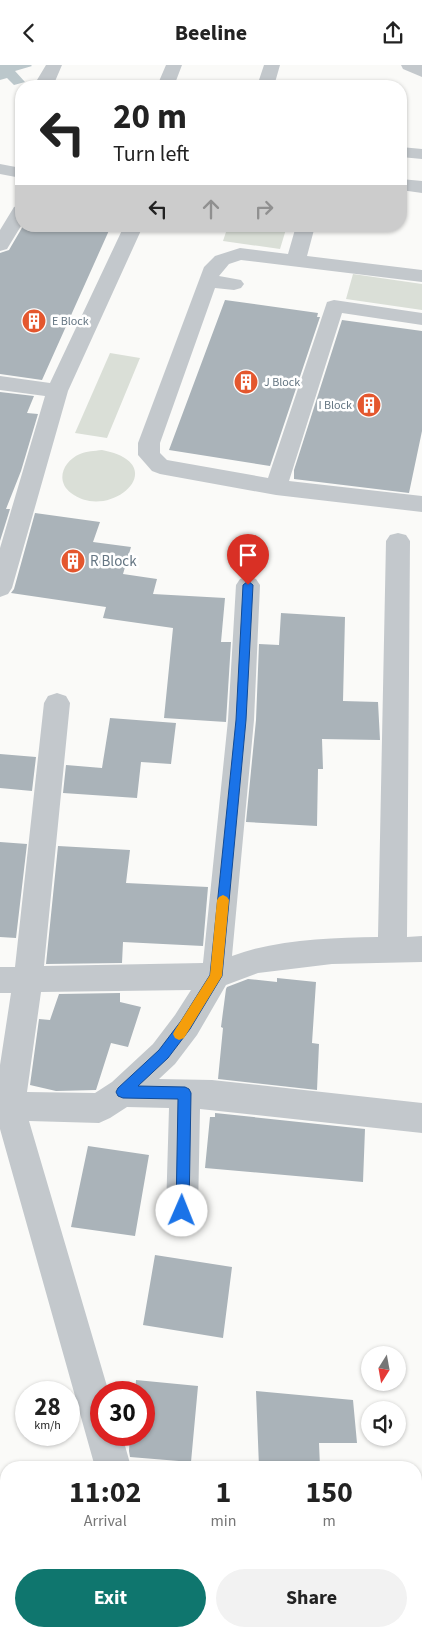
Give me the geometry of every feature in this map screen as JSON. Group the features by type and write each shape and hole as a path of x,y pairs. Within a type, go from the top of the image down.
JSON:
{"street":[{"path":"46,80 54,65"},
{"path":"168,80 174,65"},
{"path":"268,80 272,65"},
{"path":"409,65 422,72"},
{"path":"407,153 422,154"},
{"path":"407,167 422,169"},
{"path":"0,169 15,172"},
{"path":"407,185 422,187"},
{"path":"0,245 15,221"},
{"path":"0,588 57,391 131,232"},
{"path":"296,261 304,232"},
{"path":"422,276 240,254 222,260 211,271 149,443 150,455 160,465 276,487 422,504"},
{"path":"208,281 234,284"},
{"path":"276,487 334,306 422,319"},
{"path":"0,383 57,391"},
{"path":"392,949 398,541"},
{"path":"4,1106 98,1108 123,1092 164,1054 186,1025 216,976 241,720 248,585"},
{"path":"57,703 14,980 4,1106 90,1390"},
{"path":"14,980 216,976 257,960 332,951 422,949"},
{"path":"123,1092 185,1093 422,1118"},
{"path":"182,1211 185,1093"},
{"path":"107,1446 111,1461"}],"shaded area":[{"path":"0,65 32,66 15,71 23,80 15,80 15,85 7,78 0,80"},
{"path":"226,232 285,232 280,249 223,241"},
{"path":"353,274 422,284 422,310 346,299"},
{"path":"110,353 140,358 107,438 75,433"},
{"path":"102,450 123,457 133,467 135,478 128,488 117,496 103,501 87,500 71,493 63,483 62,477 65,466 80,454"}],"building":[{"name":"E Block","path":"20,232 108,232 42,380 0,374 0,253 9,250"},
{"name":"J Block","path":"225,300 318,313 317,317 320,317 270,466 169,450"},
{"name":"I Block","path":"342,320 422,331 422,431 409,493 294,479 294,470"},
{"path":"0,392 34,396 27,413 38,414 21,471 6,509 10,509 0,541"},
{"path":"35,513 100,522 93,542 131,547 123,574 157,579 153,594 225,598 221,642 231,642 226,722 164,718 173,628 103,618 106,607 11,593 14,589"},
{"path":"281,613 345,617 343,701 378,702 380,740 322,739 323,769 318,769 317,826 246,822 256,720 259,644 279,645"},
{"path":"110,718 176,723 171,764 141,762 137,798 63,793 66,765 102,768"},
{"path":"0,754 36,757 32,791 0,788"},
{"path":"0,842 27,844 16,938 0,937"},
{"path":"58,846 130,850 126,883 208,887 203,946 123,942 122,963 46,964"},
{"path":"277,978 316,982 312,1043 319,1044 317,1090 218,1079 223,1028 221,1027 227,987 248,979 277,982"},
{"path":"120,993 120,1002 141,1007 128,1047 111,1043 96,1090 56,1091 30,1085 39,1019 50,1020 59,994"},
{"path":"215,1113 365,1129 363,1182 205,1168 210,1117 215,1117"},
{"path":"88,1146 149,1155 135,1236 71,1227"},
{"path":"155,1255 232,1267 223,1338 143,1325"},
{"path":"155,1382 198,1386 191,1461 130,1457 129,1446 155,1446"},
{"path":"256,1391 353,1400 357,1443 319,1443 320,1461 259,1461"}],"slow traffic":[{"path":"179,1034 216,976 223,900"}],"place":[{"name":"E Block","path":"34,321"},
{"name":"J Block","path":"246,382"},
{"name":"I Block","path":"369,405"},
{"name":"R Block","path":"73,561"}],"route":[{"path":"182,1211 185,1093 123,1092 164,1054 186,1025 216,976 241,720 248,585"}]}
